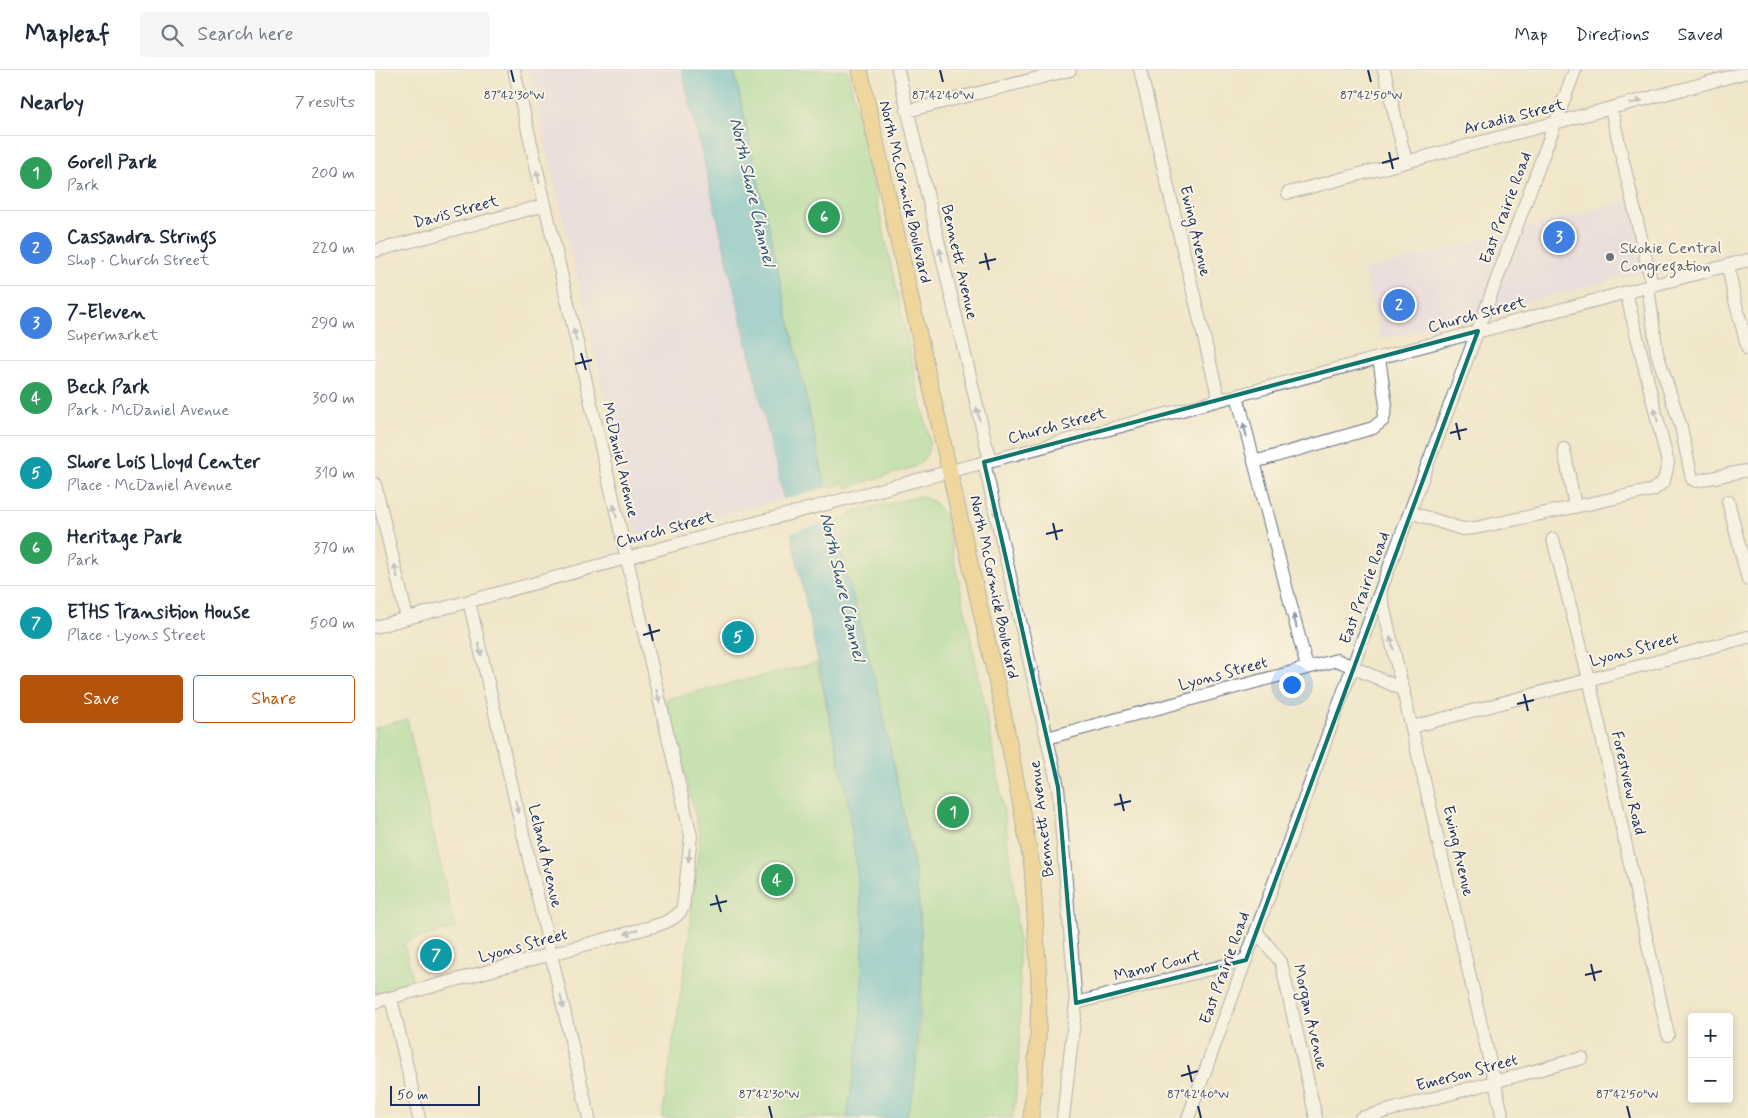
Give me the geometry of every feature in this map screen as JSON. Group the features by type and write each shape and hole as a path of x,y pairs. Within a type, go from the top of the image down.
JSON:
{"main road":[{"name":"North McCormick Boulevard","path":"860,70 1003,710 1032,866 1039,981 1038,1037 1031,1118"}],"street":[{"name":"McDaniel Avenue","path":"514,70 691,836 683,907 677,916"},
{"name":"Bennett Avenue","path":"898,70 1058,787 1076,1003 1063,1118"},
{"path":"907,111 1069,70"},
{"name":"Ewing Avenue","path":"1140,70 1219,400"},
{"path":"1384,70 1406,162"},
{"name":"East Prairie Road","path":"1188,1118 1380,592 1575,70"},
{"name":"Arcadia Street","path":"1288,193 1748,72"},
{"path":"1611,109 1650,286 1657,353 1681,427 1692,479 1696,481 1744,471"},
{"name":"Davis Street","path":"375,251 545,205"},
{"name":"Church Street","path":"375,627 765,520 1748,260"},
{"path":"1728,265 1734,297 1748,349"},
{"path":"1410,512 1462,529 1475,528 1653,490 1664,481 1668,463 1626,292"},
{"path":"1254,462 1373,428 1383,420 1387,405 1379,358"},
{"path":"1237,395 1307,668"},
{"path":"1564,449 1575,507"},
{"path":"375,484 407,618"},
{"path":"1728,501 1748,580"},
{"name":"Forestview Road","path":"1553,539 1589,679 1668,1035"},
{"name":"Ewing Avenue","path":"1380,592 1503,1118"},
{"name":"Leland Avenue","path":"469,602 589,1118"},
{"name":"Lyons Street","path":"1412,727 1748,637"},
{"name":"Lyons Street","path":"1047,738 1337,660 1403,690"},
{"name":"Lyons Street","path":"375,1002 551,955 677,916"},
{"name":"Morgan Avenue","path":"1256,931 1281,962 1316,1118"},
{"name":"Manor Court","path":"1076,1003 1246,960"},
{"path":"391,998 419,1118"},
{"name":"Emerson Street","path":"1361,1118 1582,1058"}],"highlighted area":[{"path":"1478,331 1246,960 1076,1003 1058,787 984,462"}],"shaded area":[{"path":"529,70 682,70 784,499 638,538"},
{"path":"1630,200 1647,271 1381,340 1364,271"}],"green space":[{"path":"734,70 848,70 929,438 929,447 926,454 922,461 914,467 846,488 844,483 826,488"},
{"path":"921,496 934,502 945,515 991,739 1004,815 1014,890 1019,966 1019,1042 1013,1118 906,1118 917,1060 922,998 921,937 916,878 883,715 833,521 853,515 852,512"},
{"path":"817,663 848,803 864,927 860,1033 847,1118 662,1118 689,938 700,834 666,699"},
{"path":"407,719 455,928 404,942 413,984 375,994 375,728"}],"water":[{"name":"North Shore Channel","path":"682,70 734,70 833,521 881,703 916,876 921,932 921,987 914,1089 906,1118 847,1118 860,1033 864,927 848,803 784,499"}],"pier":[{"path":"828,487 835,520 788,533 782,500"}],"place":[{"name":"Heritage Park","path":"824,217"},
{"name":"7-Eleven","path":"1559,237"},
{"name":"Skokie Central Congregation","path":"1610,257"},
{"name":"Cassandra Strings","path":"1399,305"},
{"name":"Shore Lois Lloyd Center","path":"738,637"},
{"name":"Gorell Park","path":"953,812"},
{"name":"Beck Park","path":"777,880"},
{"name":"ETHS Transition House","path":"436,955"}]}
